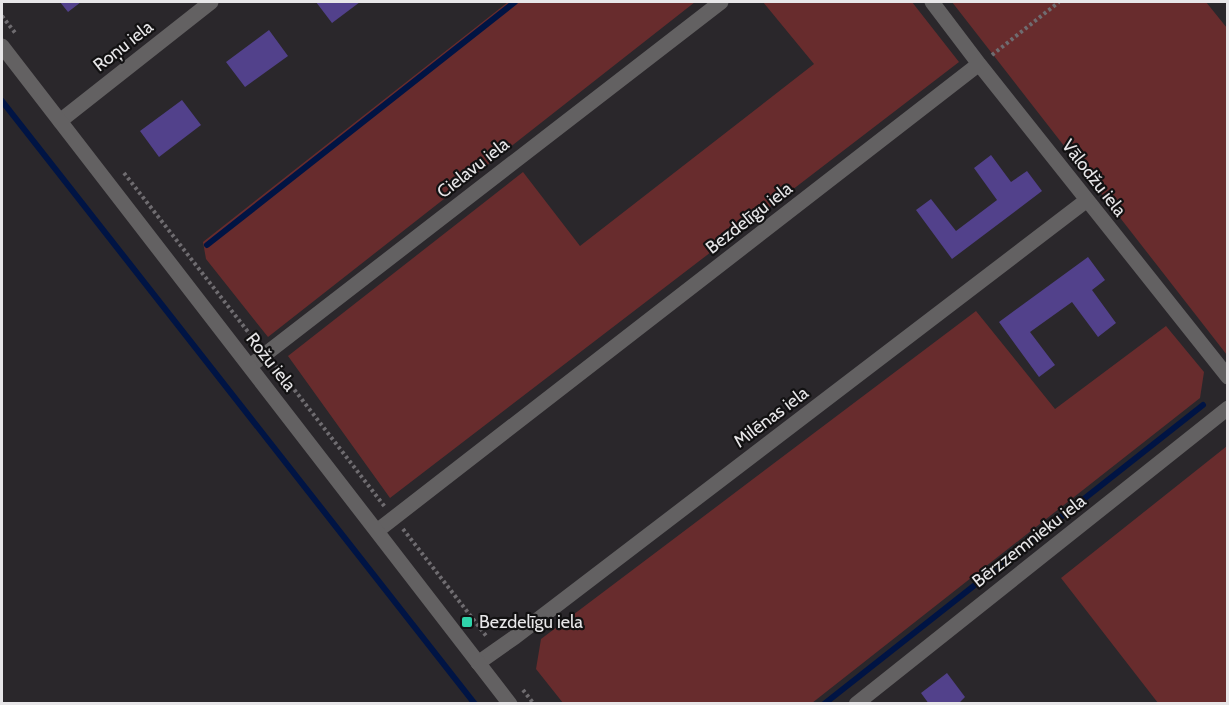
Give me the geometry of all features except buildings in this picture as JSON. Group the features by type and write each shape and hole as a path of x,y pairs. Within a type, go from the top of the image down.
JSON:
{"street":[{"name":"Roņu iela","path":"60,121 211,2"},
{"name":"Cielavu iela","path":"250,366 721,2"},
{"name":"Vālodžu iela","path":"932,2 1227,377"},
{"name":"Rožu iela","path":"2,46 510,704"},
{"name":"Bezdelīgu iela","path":"377,531 979,64"},
{"name":"Milēnas iela","path":"478,663 1087,200"},
{"name":"Bērzzemnieku iela","path":"855,704 1227,408"}],"path":[{"path":"979,64 1059,2"}],"shaded area":[{"path":"508,2 695,2 268,337 206,259 203,242"},
{"path":"763,2 912,2 959,62 390,498 288,356 523,172 580,246 814,64"},
{"path":"952,2 1206,2 1227,28 1227,355"},
{"path":"976,311 1055,409 1166,326 1204,372 1200,398 812,703 563,703 536,669 541,639"},
{"path":"1227,446 1227,703 1158,703 1061,578"}],"waterway":[{"path":"207,245 515,2"},
{"path":"2,101 475,704"},
{"path":"824,704 1203,405"}],"place":[{"name":"Bezdelīgu iela","path":"467,622"}]}
